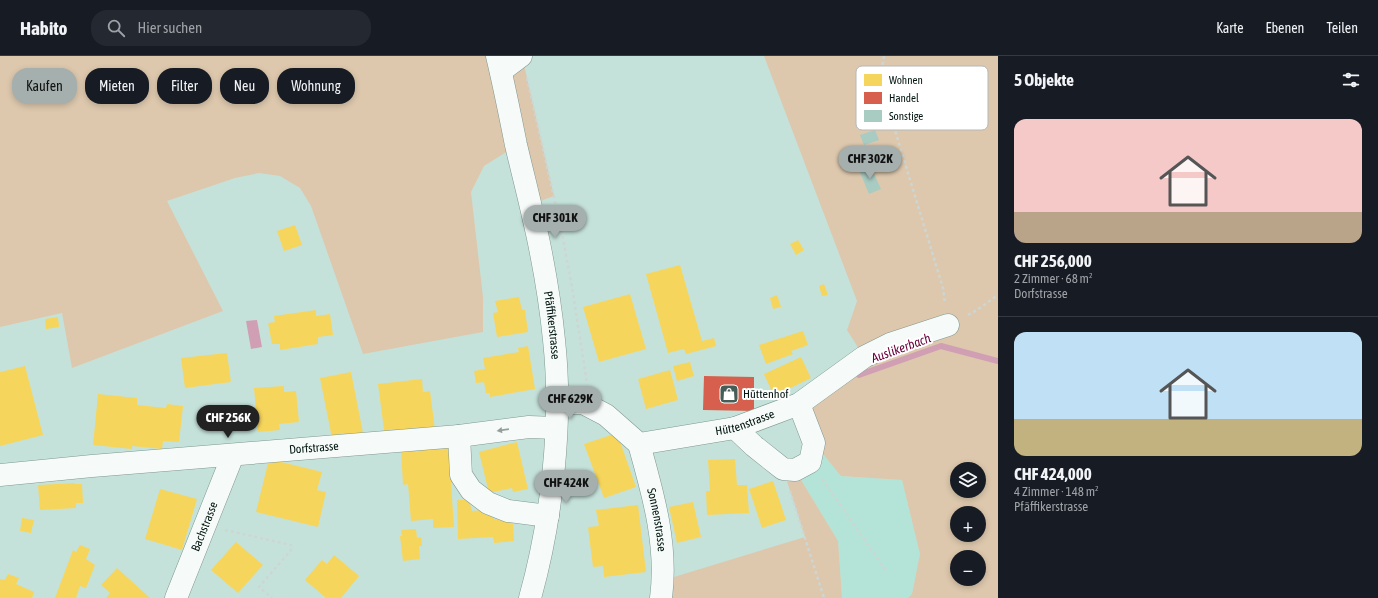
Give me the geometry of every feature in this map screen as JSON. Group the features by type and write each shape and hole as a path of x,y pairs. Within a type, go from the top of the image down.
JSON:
{"street":[{"path":"499,63 521,56"},
{"name":"Pfäffikerstrasse","path":"499,63 516,145 540,247 548,290 554,342 556,428 553,472 548,516 537,574 530,598"},
{"name":"Hüttenstrasse","path":"639,444 735,428 799,404 864,357 890,344 948,325"},
{"path":"556,403 583,403 606,415 639,444"},
{"path":"735,428 754,446 783,469 794,470 810,462 814,442 799,404"},
{"name":"Dorfstrasse","path":"0,476 92,466 459,436 529,427 556,428"},
{"path":"459,436 461,475 471,490 488,503 508,511 548,516"},
{"name":"Sonnenstrasse","path":"639,444 654,500 663,550 664,580 661,598"},
{"name":"Bachstrasse","path":"176,598 233,455"}],"path":[{"path":"882,66 884,56"},
{"path":"895,130 943,288 948,325 977,310 998,295"},
{"path":"810,462 887,572"},
{"path":"783,469 824,598"},
{"path":"205,525 291,545 292,549 259,587 272,598"}],"shaded area":[{"path":"0,56 522,56 554,196 530,205 516,146 484,166 471,192 483,297 483,332 363,354 311,206 300,188 280,176 259,173 235,178 167,201 223,311 72,368 62,313 0,327"},
{"path":"764,56 998,56 998,598 908,598 912,594 920,554 902,480 841,476 814,443 799,404 864,357 847,330 857,301"},
{"path":"257,320 262,347 251,349 246,321"},
{"path":"814,443 841,476 902,480 920,554 912,594 908,598 842,598 838,541 795,470"},
{"path":"783,469 795,470 838,541 842,598 661,598 664,580 805,537"}],"building: Wohnen":[{"path":"295,225 302,245 284,251 277,231"},
{"path":"798,240 804,250 796,255 790,244"},
{"path":"680,265 702,341 714,338 716,346 686,354 684,349 668,353 646,274"},
{"path":"824,284 828,295 822,296 819,286"},
{"path":"630,294 646,349 599,362 583,307"},
{"path":"777,295 781,307 773,309 770,298"},
{"path":"519,297 522,310 525,310 528,332 497,337 493,313 498,312 495,301"},
{"path":"316,310 316,316 330,314 333,335 318,337 318,344 280,350 280,344 272,344 268,323 275,322 274,316"},
{"path":"58,317 59,327 46,329 45,319"},
{"path":"803,331 808,345 791,351 793,354 766,364 759,345"},
{"path":"528,346 535,389 490,397 490,393 486,393 484,382 476,383 474,371 485,369 483,358 519,352 518,348"},
{"path":"227,353 231,382 185,388 181,358"},
{"path":"801,357 811,378 774,396 764,374"},
{"path":"690,362 694,376 677,381 673,366"},
{"path":"25,366 43,435 0,446 0,372"},
{"path":"670,370 678,400 646,409 638,379"},
{"path":"351,372 363,433 332,438 320,378"},
{"path":"422,379 423,392 430,391 435,430 385,437 378,384"},
{"path":"284,386 284,392 296,391 299,422 279,424 280,430 258,432 254,388"},
{"path":"98,394 137,398 137,405 166,408 167,404 183,406 179,442 163,441 162,449 132,446 132,449 93,445"},
{"path":"617,433 636,487 604,498 584,444"},
{"path":"517,442 528,489 513,492 512,488 489,493 479,452"},
{"path":"452,446 455,483 451,483 454,527 433,528 433,519 411,521 408,484 403,485 401,449"},
{"path":"269,459 322,472 317,490 326,492 318,527 256,512"},
{"path":"735,459 737,485 747,485 749,513 707,515 706,491 710,491 708,460"},
{"path":"773,481 786,520 762,528 749,489"},
{"path":"82,484 83,503 76,503 76,508 40,510 38,485"},
{"path":"160,489 197,499 182,550 145,539"},
{"path":"457,500 469,500 472,511 493,509 494,519 513,523 514,541 494,543 493,537 458,539"},
{"path":"693,502 701,537 677,543 669,507"},
{"path":"638,505 646,572 604,577 603,566 593,567 588,527 599,526 596,510"},
{"path":"22,518 34,520 31,533 20,531"},
{"path":"416,529 417,538 421,537 422,546 419,546 420,559 403,561 400,536 402,536 401,530"},
{"path":"236,542 263,565 238,593 211,570"},
{"path":"80,545 90,549 86,559 95,565 86,588 80,586 76,598 55,598 73,550 76,552"},
{"path":"334,555 359,576 341,598 326,598 305,580 322,560 327,564"},
{"path":"117,568 150,598 106,598 110,593 101,585"},
{"path":"8,574 19,578 16,584 34,592 32,598 0,598 0,579 5,580"}],"building: Handel":[{"name":"Hüttenhof","path":"704,376 754,377 754,411 703,410"}],"building: Sonstige":[{"path":"875,130 879,140 864,145 860,135"},
{"path":"870,165 881,189 869,194 859,170"}],"waterway":[{"name":"Auslikerbach","path":"859,375 941,346 998,361"}],"place":[{"name":"Hüttenhof","path":"729,394"}]}
